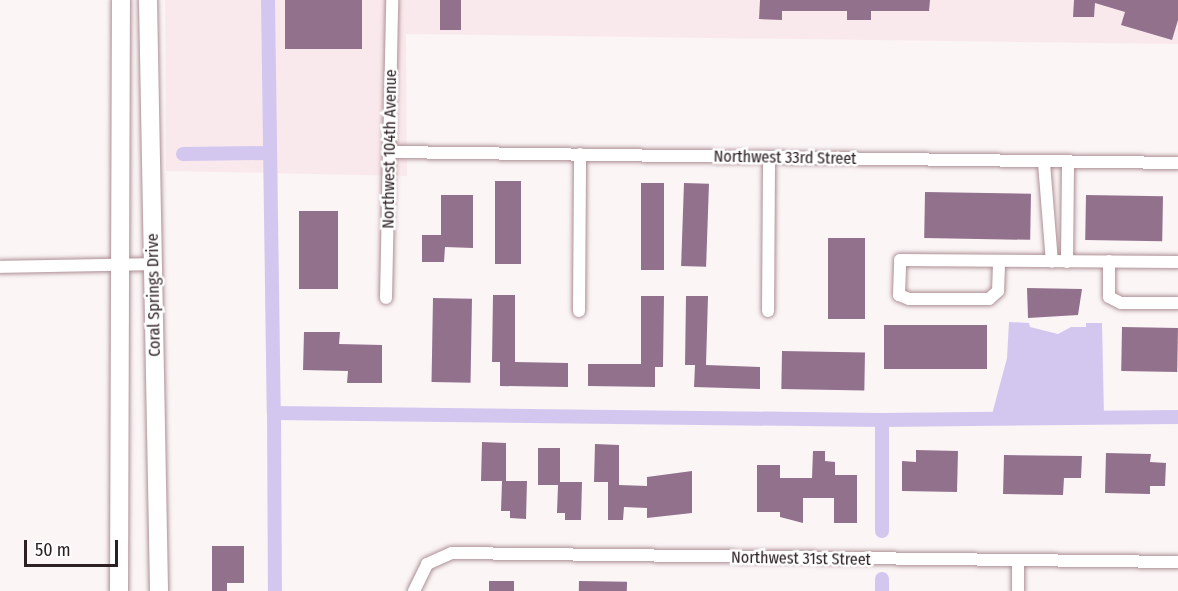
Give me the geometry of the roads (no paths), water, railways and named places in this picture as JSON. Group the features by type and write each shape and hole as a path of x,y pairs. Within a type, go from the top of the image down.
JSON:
{"main road":[{"name":"Coral Springs Drive","path":"119,591 121,0"},
{"name":"Coral Springs Drive","path":"148,0 159,591"}],"street":[{"name":"Northwest 104th Avenue","path":"386,298 391,152 392,0"},
{"name":"Northwest 33rd Street","path":"391,152 1044,163 1178,163"},
{"path":"579,311 580,154"},
{"path":"768,311 769,157"},
{"path":"1044,163 1052,262"},
{"path":"1067,262 1068,163"},
{"path":"999,264 998,291 989,299 909,299 899,295 900,260 999,264 1178,262"},
{"path":"1109,261 1109,297 1121,303 1178,303"},
{"path":"0,267 153,264"},
{"name":"Northwest 31st Street","path":"414,591 427,564 452,553 1018,562 1178,562"},
{"path":"1018,562 1018,591"}],"waterway":[{"path":"268,0 274,413 882,420 1178,417"},
{"path":"183,154 270,153"},
{"path":"274,413 275,591"},
{"path":"882,420 882,531"},
{"path":"882,579 882,591"}]}
